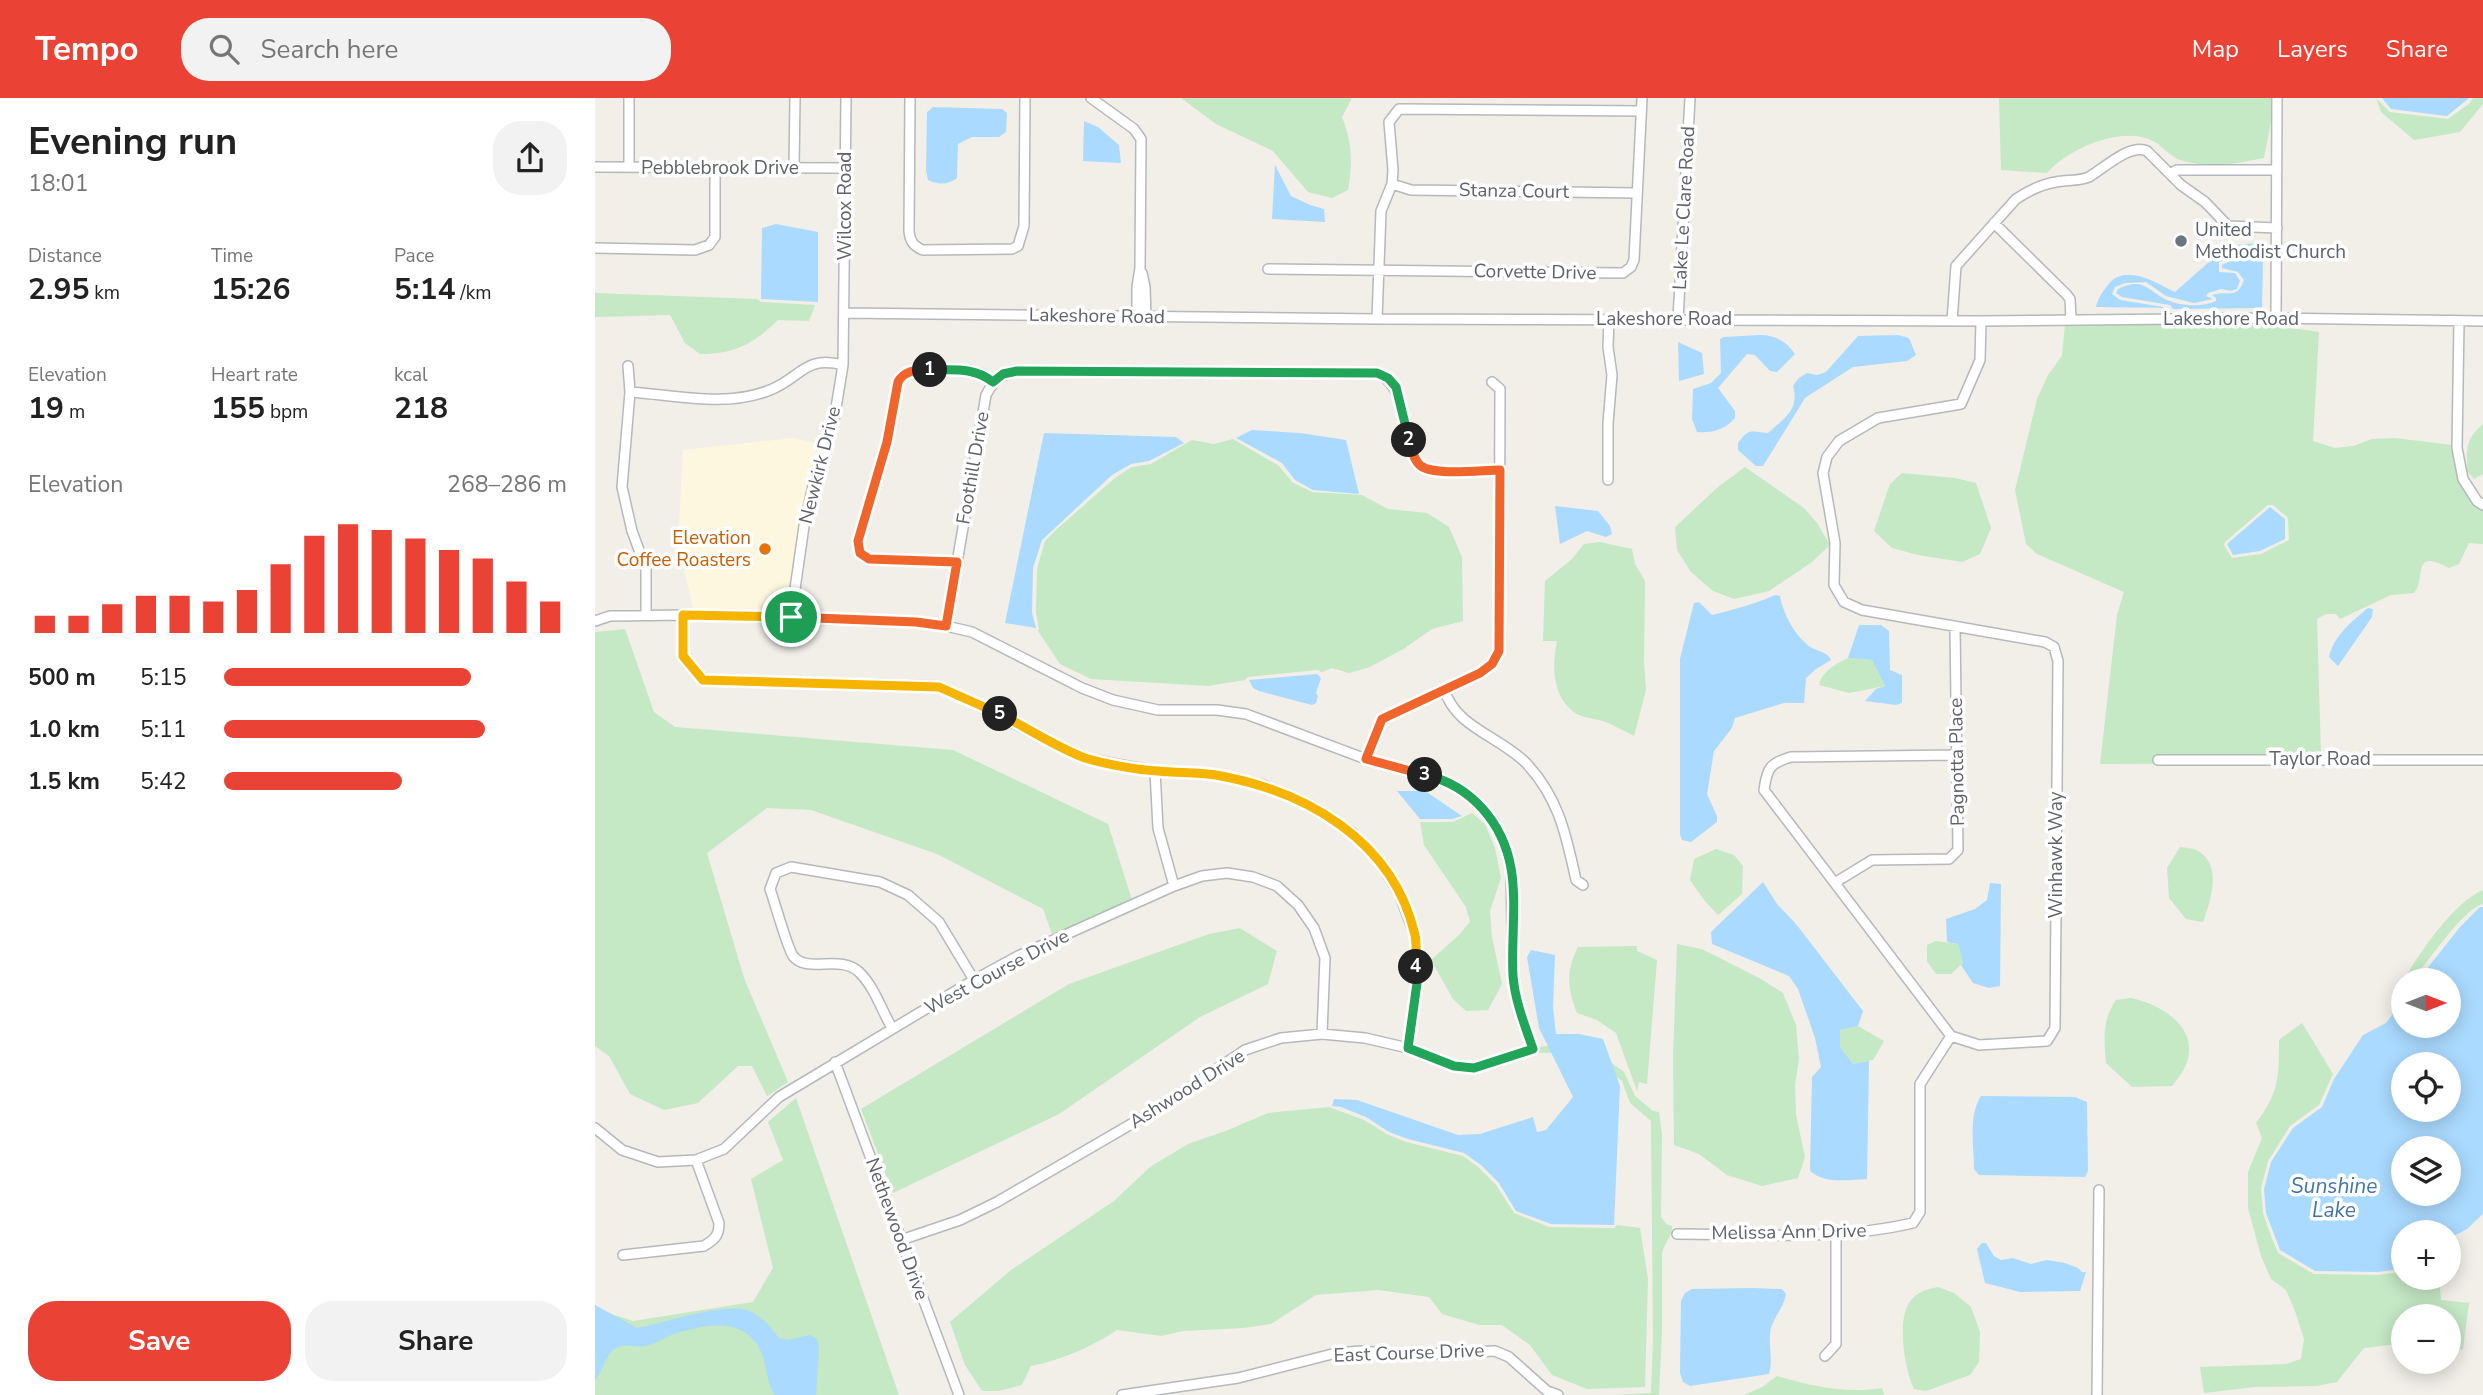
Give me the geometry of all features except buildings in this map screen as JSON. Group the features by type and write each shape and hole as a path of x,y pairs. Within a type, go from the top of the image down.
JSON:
{"street":[{"path":"629,98 629,167"},
{"path":"795,98 795,168"},
{"name":"Wilcox Road","path":"845,313 846,98"},
{"path":"910,98 909,231 915,246 923,250 1012,249 1018,246 1024,226 1025,98"},
{"path":"1091,98 1134,129 1141,139 1140,268 1137,287 1141,317"},
{"name":"Corvette Drive","path":"1268,269 1623,273 1631,267 1634,260 1642,98"},
{"name":"Lake Le Clare Road","path":"1678,318 1690,98"},
{"path":"2276,318 2277,98"},
{"path":"1377,319 1381,211 1392,184 1393,170 1389,122 1399,109 1641,111"},
{"path":"1952,321 1953,285 1959,262 2024,194 2056,182 2089,177 2135,149 2147,150 2181,185 2212,209 2228,226 2277,228"},
{"name":"Pebblebrook Drive","path":"595,167 845,168"},
{"path":"595,248 695,250 709,245 715,237 715,168"},
{"path":"2171,174 2177,170 2277,170"},
{"name":"Stanza Court","path":"1392,184 1411,190 1637,193"},
{"path":"1994,223 2070,299 2071,320"},
{"name":"Lakeshore Road","path":"845,313 1377,319 1981,321 2276,318 2483,321"},
{"name":"Newkirk Drive","path":"791,617 804,526 813,486 834,420 843,365 845,313"},
{"path":"1608,480 1608,423 1612,375 1608,347 1609,319"},
{"name":"Winhawk Way","path":"1951,1036 1979,1045 2036,1043 2047,1041 2055,1028 2058,661 2054,647 2045,642 1862,610 1843,602 1834,585 1835,543 1823,473 1827,457 1839,441 1878,418 1961,404 1980,360 1981,321"},
{"path":"2459,322 2457,448 2463,479 2477,501 2483,505"},
{"path":"630,391 710,400 738,400 772,389 813,363 829,361 843,365"},
{"path":"628,366 630,391 622,487 632,531 646,569 646,615"},
{"path":"957,562 869,559 860,553 858,541 887,442 898,382 902,375 912,371 969,370 982,374 993,382 1003,374 1017,371 1377,373 1388,378 1396,387 1413,455 1420,465 1434,470 1500,470"},
{"name":"Foothill Drive","path":"946,626 986,395 993,382"},
{"path":"595,621 610,617 683,615 916,622 946,626 972,632 1081,688 1113,700 1158,710 1217,710 1246,714 1366,759 1382,719 1480,673 1492,664 1499,651 1500,389 1492,382"},
{"path":"683,615 683,656 703,680 939,687 1084,758 1155,771 1214,775 1263,785 1310,805 1353,833 1380,862 1399,893 1415,936 1417,983 1408,1048"},
{"name":"Pagnotta Place","path":"1836,882 1872,860 1948,859 1958,850 1955,627"},
{"path":"1444,689 1448,703 1458,716 1509,748 1543,784 1564,825 1576,880 1583,885"},
{"path":"1951,1036 1764,790 1766,773 1775,762 1791,757 1957,755"},
{"name":"Ashwood Drive","path":"901,1240 960,1220 997,1202 1164,1105 1245,1050 1281,1038 1322,1034 1365,1038 1408,1048 1454,1066 1474,1068 1533,1049 1518,1006 1513,979 1511,870 1505,845 1493,820 1475,800 1451,784 1366,759"},
{"name":"Taylor Road","path":"2158,760 2483,760"},
{"path":"1155,771 1158,828 1174,886"},
{"path":"892,1028 858,971 837,963 806,964 793,956 770,889 776,873 791,867 880,882 908,895 939,922 974,980"},
{"name":"West Course Drive","path":"595,1128 622,1150 658,1162 696,1160 724,1149 779,1097 974,980 1018,956 1202,876 1227,873 1254,877 1277,886 1298,905 1314,928 1325,958 1322,1034"},
{"name":"Melissa Ann Drive","path":"1677,1234 1836,1235 1885,1230 1913,1223 1920,1212 1920,1084 1951,1036"},
{"name":"Nethewood Drive","path":"835,1062 959,1395"},
{"path":"623,1255 704,1246 715,1239 719,1232 719,1223 696,1160"},
{"path":"2097,1395 2099,1190"},
{"path":"1825,1356 1836,1344 1836,1235"},
{"name":"East Course Drive","path":"1122,1395 1238,1378 1336,1353 1361,1351 1409,1355 1495,1351 1509,1357 1547,1391 1558,1395"}],"shaded area":[{"path":"794,438 822,445 788,613 694,612 678,543 683,450"}],"green space":[{"path":"1181,98 1352,98 1342,117 1351,153 1348,190 1332,198 1308,192 1273,151 1216,124"},
{"path":"1999,98 2271,98 2273,111 2264,158 2222,165 2191,163 2176,158 2153,141 2126,136 2096,142 2082,148 2047,173 2001,170"},
{"path":"2376,98 2390,112 2448,119 2473,98 2483,98 2483,104 2460,132 2414,140 2381,112"},
{"path":"595,293 757,299 761,302 815,305 809,321 778,320 743,346 723,352 700,354 685,343 670,315 595,317"},
{"path":"2065,324 2273,325 2319,332 2313,441 2335,448 2353,446 2372,439 2394,438 2453,445 2474,502 2483,510 2483,544 2469,543 2459,564 2449,568 2437,562 2424,563 2414,593 2391,595 2340,619 2336,614 2326,614 2317,619 2321,755 2306,755 2306,762 2321,763 2100,764 2117,615 2124,592 2037,554 2026,544 2015,490 2037,399 2048,375 2062,356","holes":["2268,505 2273,505 2288,518 2289,540 2261,554 2232,558 2224,545 2225,542"]},
{"path":"2483,424 2483,474 2474,479 2467,471 2467,450 2473,435"},
{"path":"1233,439 1279,466 1292,482 1312,492 1362,495 1388,509 1427,513 1449,527 1462,557 1463,621 1432,629 1370,667 1349,673 1332,668 1322,672 1317,670 1248,677 1245,680 1208,686 1091,679 1060,664 1038,631 1037,569 1045,541 1115,478 1132,467 1151,464 1192,440 1214,444"},
{"path":"1745,467 1804,508 1830,545 1812,562 1769,591 1734,599 1713,591 1691,572 1677,550 1675,527 1718,487"},
{"path":"1902,473 1955,478 1976,483 1991,528 1980,554 1962,562 1918,555 1892,548 1874,531 1890,484"},
{"path":"1600,542 1632,549 1635,564 1645,581 1646,690 1634,736 1571,710 1560,695 1555,678 1557,641 1543,641 1545,581 1571,560 1584,544"},
{"path":"625,629 654,712 675,727 953,750 1108,824 1132,900 1052,934 1043,909 937,854 811,810 767,808 707,853 744,978 788,1082 767,1096 752,1066 738,1066 698,1103 664,1110 630,1094 609,1056 595,1046 595,632"},
{"path":"1848,658 1872,660 1885,686 1849,693 1819,685 1827,672"},
{"path":"1472,813 1485,824 1495,848 1501,878 1490,911 1492,937 1502,984 1488,1010 1466,1011 1453,999 1431,960 1470,922 1466,907 1424,845 1420,822 1453,822"},
{"path":"2180,847 2196,850 2205,856 2210,864 2213,883 2203,922 2186,919 2169,898 2167,868"},
{"path":"1716,849 1734,855 1743,866 1742,894 1718,915 1690,880 1694,859"},
{"path":"2483,890 2483,904 2456,925 2422,968 2412,968 2450,916"},
{"path":"1240,928 1277,951 1268,984 1200,1017 1059,1114 893,1193 861,1109 1069,984 1209,934"},
{"path":"1936,941 1958,944 1963,963 1951,974 1936,974 1927,961 1927,945"},
{"path":"1677,944 1702,949 1783,993 1796,1025 1799,1059 1795,1085 1796,1115 1805,1157 1798,1178 1762,1186 1727,1175 1699,1154 1674,1145 1673,1059"},
{"path":"1637,946 1637,951 1657,960 1647,1084 1639,1082 1637,1091 1616,1033 1597,1020 1577,1013 1569,980 1571,964 1578,947"},
{"path":"2131,998 2170,1015 2184,1031 2188,1040 2189,1056 2172,1086 2132,1087 2106,1063 2106,1022 2111,1007 2116,1000"},
{"path":"2302,1023 2333,1074 2319,1105 2290,1126 2268,1161 2261,1188 2263,1213 2278,1253 2314,1274 2391,1273 2391,1290 2440,1290 2441,1300 2469,1303 2463,1349 2461,1304 2391,1304 2391,1345 2364,1348 2337,1382 2316,1386 2255,1387 2204,1393 2200,1367 2286,1364 2301,1359 2304,1339 2295,1311 2286,1290 2271,1279 2261,1256 2248,1208 2248,1172 2262,1138 2256,1123 2269,1103 2276,1084 2279,1040"},
{"path":"1858,1026 1884,1041 1873,1060 1853,1064 1840,1047 1840,1030"},
{"path":"1583,1042 1624,1072 1635,1096 1653,1111 1659,1112 1662,1134 1661,1217 1666,1224 1672,1226 1662,1254 1659,1395 1614,1395 1651,1393 1651,1121 1630,1103 1622,1081 1583,1052 1539,1053 1538,1047"},
{"path":"796,1098 899,1395 595,1395 595,1309 633,1321 753,1302 773,1268 751,1179 783,1160 768,1122"},
{"path":"1329,1107 1364,1120 1406,1142 1463,1156 1496,1185 1514,1213 1549,1227 1614,1228 1617,1225 1640,1228 1648,1279 1645,1387 1587,1389 1552,1375 1530,1345 1502,1325 1479,1325 1442,1314 1429,1297 1378,1290 1316,1295 1271,1324 1183,1331 1161,1336 1117,1330 1076,1352 1031,1366 1022,1385 999,1391 982,1391 965,1365 950,1322 1011,1270 1114,1201 1150,1167 1188,1144 1268,1113"},
{"path":"1938,1287 1954,1293 1971,1307 1980,1332 1979,1362 1970,1375 1926,1391 1914,1389 1904,1348 1904,1315 1909,1302 1916,1295"},
{"path":"1777,1376 1829,1388 1882,1388 1884,1395 1744,1395"}],"water":[{"path":"2382,98 2469,98 2447,116 2391,109"},
{"path":"933,107 1002,109 1007,113 1006,132 999,137 972,137 958,144 957,178 947,183 928,180 926,171 927,112"},
{"path":"1084,121 1098,127 1119,145 1121,163 1083,161"},
{"path":"1275,165 1291,196 1324,209 1325,222 1272,219"},
{"path":"776,224 818,232 818,302 761,299 762,228"},
{"path":"2259,243 2260,255 2254,256 2244,251 2219,262 2219,272 2235,273 2240,281 2237,289 2221,289 2208,293 2206,296 2213,299 2194,303 2166,296 2146,282 2125,283 2115,287 2112,294 2120,300 2170,308 2096,307 2107,286 2122,275 2140,276 2175,292 2218,254 2235,245"},
{"path":"2244,254 2253,259 2263,258 2262,308 2173,309 2170,305 2122,297 2116,293 2118,289 2138,284 2175,303 2210,303 2216,301 2212,295 2235,292 2241,286 2244,280 2238,272 2222,268 2222,265"},
{"path":"1760,335 1780,340 1795,354 1777,372 1770,371 1755,355 1747,354 1718,388 1735,411 1735,418 1718,430 1697,432 1692,419 1693,389 1711,383 1721,373 1720,339"},
{"path":"1898,335 1909,338 1916,355 1907,361 1853,367 1805,398 1763,466 1756,466 1738,450 1738,443 1745,435 1751,432 1768,433 1785,418 1794,401 1793,386 1799,378 1807,373 1817,375 1826,372 1858,336"},
{"path":"1678,342 1702,353 1704,374 1679,381"},
{"path":"1252,430 1346,440 1359,494 1313,490 1295,480 1282,463 1236,438"},
{"path":"1044,433 1176,437 1184,443 1149,461 1131,464 1112,475 1042,540 1033,568 1032,613 1036,628 1005,623"},
{"path":"1555,506 1598,511 1610,526 1612,534 1606,537 1587,531 1560,544"},
{"path":"2270,507 2285,519 2285,539 2260,551 2233,555 2227,544"},
{"path":"1775,595 1780,596 1787,618 1806,644 1831,660 1806,678 1804,703 1784,703 1735,718 1732,728 1714,751 1707,794 1717,822 1691,842 1682,840 1680,659 1694,603 1699,602 1712,615"},
{"path":"2368,608 2373,609 2372,617 2338,666 2329,657 2331,650 2339,636"},
{"path":"1859,625 1881,625 1889,631 1890,670 1902,675 1902,703 1896,705 1865,701 1876,689 1885,686 1872,660 1848,658"},
{"path":"1317,674 1321,678 1316,703 1312,705 1259,691 1253,688 1249,680"},
{"path":"1397,791 1425,791 1462,816 1452,819 1420,819"},
{"path":"1763,882 1777,904 1796,924 1863,1011 1858,1026 1840,1030 1840,1047 1853,1064 1869,1061 1867,1179 1830,1180 1810,1171 1812,1077 1821,1067 1815,1038 1798,989 1789,976 1712,944 1711,932"},
{"path":"1990,883 2001,884 2000,986 1989,988 1973,983 1961,965 1963,963 1958,944 1947,942 1946,919 1975,909 1987,900"},
{"name":"Sunshine Lake","path":"2483,907 2483,1214 2461,1232 2461,1220 2391,1220 2391,1270 2315,1271 2280,1250 2266,1213 2264,1189 2271,1162 2293,1128 2322,1107 2334,1079 2363,1035 2386,1023 2391,1017 2391,1038 2461,1038 2461,968 2428,968 2460,927"},
{"path":"1531,950 1555,955 1553,1007 1556,1034 1579,1034 1603,1039 1620,1086 1614,1225 1551,1224 1516,1211 1499,1183 1464,1153 1408,1139 1389,1132 1366,1117 1332,1106 1334,1099 1357,1100 1458,1135 1480,1134 1533,1117 1537,1132 1546,1130 1573,1097 1539,1028 1527,957"},
{"path":"1981,1096 2075,1097 2087,1102 2088,1171 2085,1177 1979,1175 1974,1169 1973,1132 1974,1113"},
{"path":"1982,1243 1986,1243 1994,1256 2001,1260 2013,1258 2031,1264 2047,1260 2078,1268 2086,1272 2080,1291 2020,1292 1985,1283 1977,1249"},
{"path":"1692,1289 1782,1289 1786,1294 1771,1330 1769,1374 1690,1386 1683,1382 1680,1373 1681,1301 1685,1293"},
{"path":"595,1305 637,1328 708,1311 736,1309 746,1310 765,1321 779,1338 787,1340 810,1335 817,1339 819,1348 816,1395 775,1395 763,1356 755,1341 739,1329 721,1326 683,1331 645,1346 617,1348 611,1352 595,1378"}],"place":[{"name":"United Methodist Church","path":"2181,241"},
{"name":"Elevation Coffee Roasters","path":"765,549"}],"route":[{"path":"969,370 982,374 993,382 1003,374 1017,371 1377,373 1388,378 1396,387 1413,455 1420,465 1434,470 1500,470 1499,651 1492,664 1480,673 1382,719 1366,759 1432,776 1451,784 1475,800 1493,820 1505,845 1511,870 1513,979 1518,1006 1533,1049 1474,1068 1454,1066 1408,1048 1417,983 1415,936 1399,893 1380,862 1353,833 1310,805 1263,785 1214,775 1155,771 1084,758 939,687 703,680 683,656 683,615 791,617 916,622 946,626 957,562 869,559 860,553 858,541 887,442 898,382 902,375 912,371 969,370"}]}
